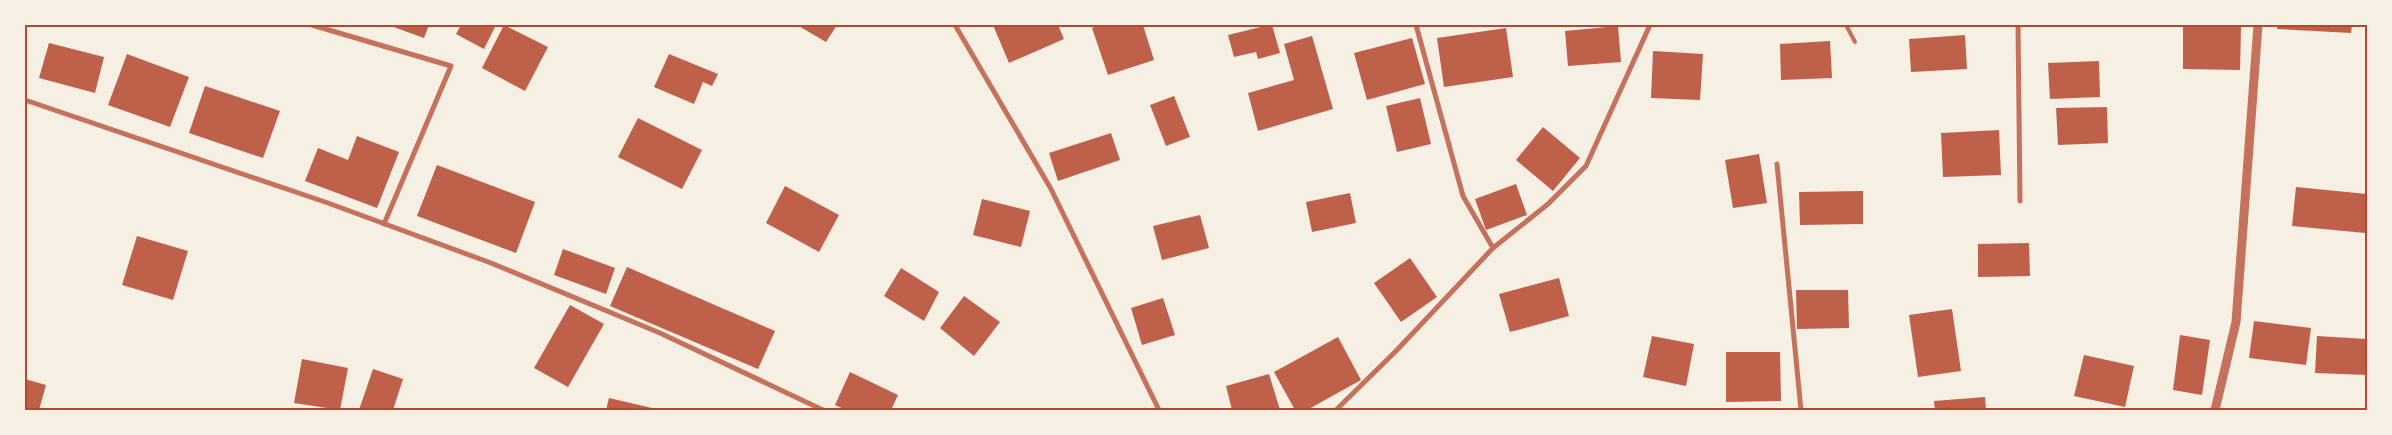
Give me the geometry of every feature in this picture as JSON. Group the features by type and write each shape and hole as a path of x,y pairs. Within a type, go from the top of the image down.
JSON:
{"street":[{"path":"312,25 451,66 384,224"},
{"path":"954,25 1051,189 1160,410"},
{"path":"1416,25 1464,196 1493,248"},
{"path":"1336,410 1396,351 1493,248 1548,204 1586,166 1650,25"},
{"path":"2018,25 2020,201"},
{"path":"2215,410 2236,322 2258,25"},
{"path":"25,100 491,263 660,334 823,410"},
{"path":"1777,164 1801,410"}],"lane":[{"path":"1846,25 1854,42"}],"building":[{"path":"388,25 429,25 424,38"},
{"path":"461,25 496,25 484,49 456,34"},
{"path":"504,25 548,47 525,91 482,68"},
{"path":"797,25 837,25 826,42"},
{"path":"993,25 1058,25 1064,39 1009,63"},
{"path":"1100,25 1143,25 1154,60 1108,75 1092,28"},
{"path":"1272,25 1280,53 1258,59 1256,52 1234,57 1228,35"},
{"path":"2277,25 2352,25 2351,33 2277,29"},
{"path":"1618,26 1621,62 1568,66 1565,31"},
{"path":"2183,26 2241,27 2240,70 2183,69"},
{"path":"1506,28 1513,77 1444,87 1437,38"},
{"path":"1965,35 1967,69 1911,72 1909,39"},
{"path":"1312,36 1333,109 1258,131 1248,93 1294,80 1284,44"},
{"path":"1412,38 1425,84 1367,100 1354,53"},
{"path":"1830,41 1832,78 1781,80 1780,44"},
{"path":"49,43 104,57 95,93 39,78"},
{"path":"1653,51 1703,54 1700,100 1651,98"},
{"path":"127,54 189,77 170,127 108,105"},
{"path":"669,54 718,74 712,86 703,82 694,104 654,87"},
{"path":"2099,61 2100,97 2050,99 2048,63"},
{"path":"205,86 280,111 263,158 189,133"},
{"path":"1174,96 1190,137 1166,146 1150,105"},
{"path":"1420,98 1431,144 1397,152 1386,106"},
{"path":"2107,107 2108,143 2058,145 2056,108"},
{"path":"638,118 702,150 682,189 618,157"},
{"path":"1543,127 1580,158 1553,191 1516,160"},
{"path":"1999,130 2001,175 1943,177 1941,133"},
{"path":"1111,133 1120,160 1058,181 1049,153"},
{"path":"357,136 399,152 377,208 305,181 318,148 348,160"},
{"path":"1759,154 1767,203 1733,208 1725,160"},
{"path":"437,165 535,202 516,253 417,216"},
{"path":"1516,184 1527,215 1486,230 1475,199"},
{"path":"785,186 839,215 819,252 766,223"},
{"path":"2296,187 2367,194 2365,233 2292,226"},
{"path":"1863,191 1863,224 1800,225 1799,192"},
{"path":"1350,193 1356,223 1312,232 1306,202"},
{"path":"982,199 1030,211 1021,247 973,235"},
{"path":"1200,215 1209,248 1162,260 1153,226"},
{"path":"137,236 188,251 173,300 122,285"},
{"path":"2029,243 2030,276 1978,277 1978,244"},
{"path":"563,249 615,268 606,294 554,275"},
{"path":"1410,258 1437,297 1401,322 1374,283"},
{"path":"627,267 775,331 758,369 610,306"},
{"path":"901,268 939,292 924,321 884,296"},
{"path":"1559,278 1569,316 1510,332 1499,294"},
{"path":"1796,290 1848,290 1849,328 1797,329"},
{"path":"964,296 1000,322 974,356 940,328"},
{"path":"1163,298 1175,335 1142,345 1131,308"},
{"path":"570,305 604,324 568,387 534,368"},
{"path":"1952,309 1961,371 1918,377 1909,315"},
{"path":"2254,321 2311,328 2306,365 2249,358"},
{"path":"2180,335 2210,340 2202,395 2173,390"},
{"path":"1652,336 1694,344 1686,386 1643,377"},
{"path":"2317,336 2367,339 2367,375 2315,373"},
{"path":"1338,337 1361,380 1307,410 1295,410 1274,372"},
{"path":"1726,352 1780,352 1781,401 1726,402"},
{"path":"2084,355 2134,366 2125,407 2074,396"},
{"path":"302,359 348,368 340,410 294,403"},
{"path":"373,369 403,379 393,410 359,410"},
{"path":"850,372 898,395 891,410 846,410 835,405"},
{"path":"1269,374 1280,410 1232,410 1226,386"},
{"path":"25,379 46,385 39,410 25,410"},
{"path":"1985,397 1986,410 1935,410 1934,401"},
{"path":"609,398 652,408 652,410 606,410"}]}
